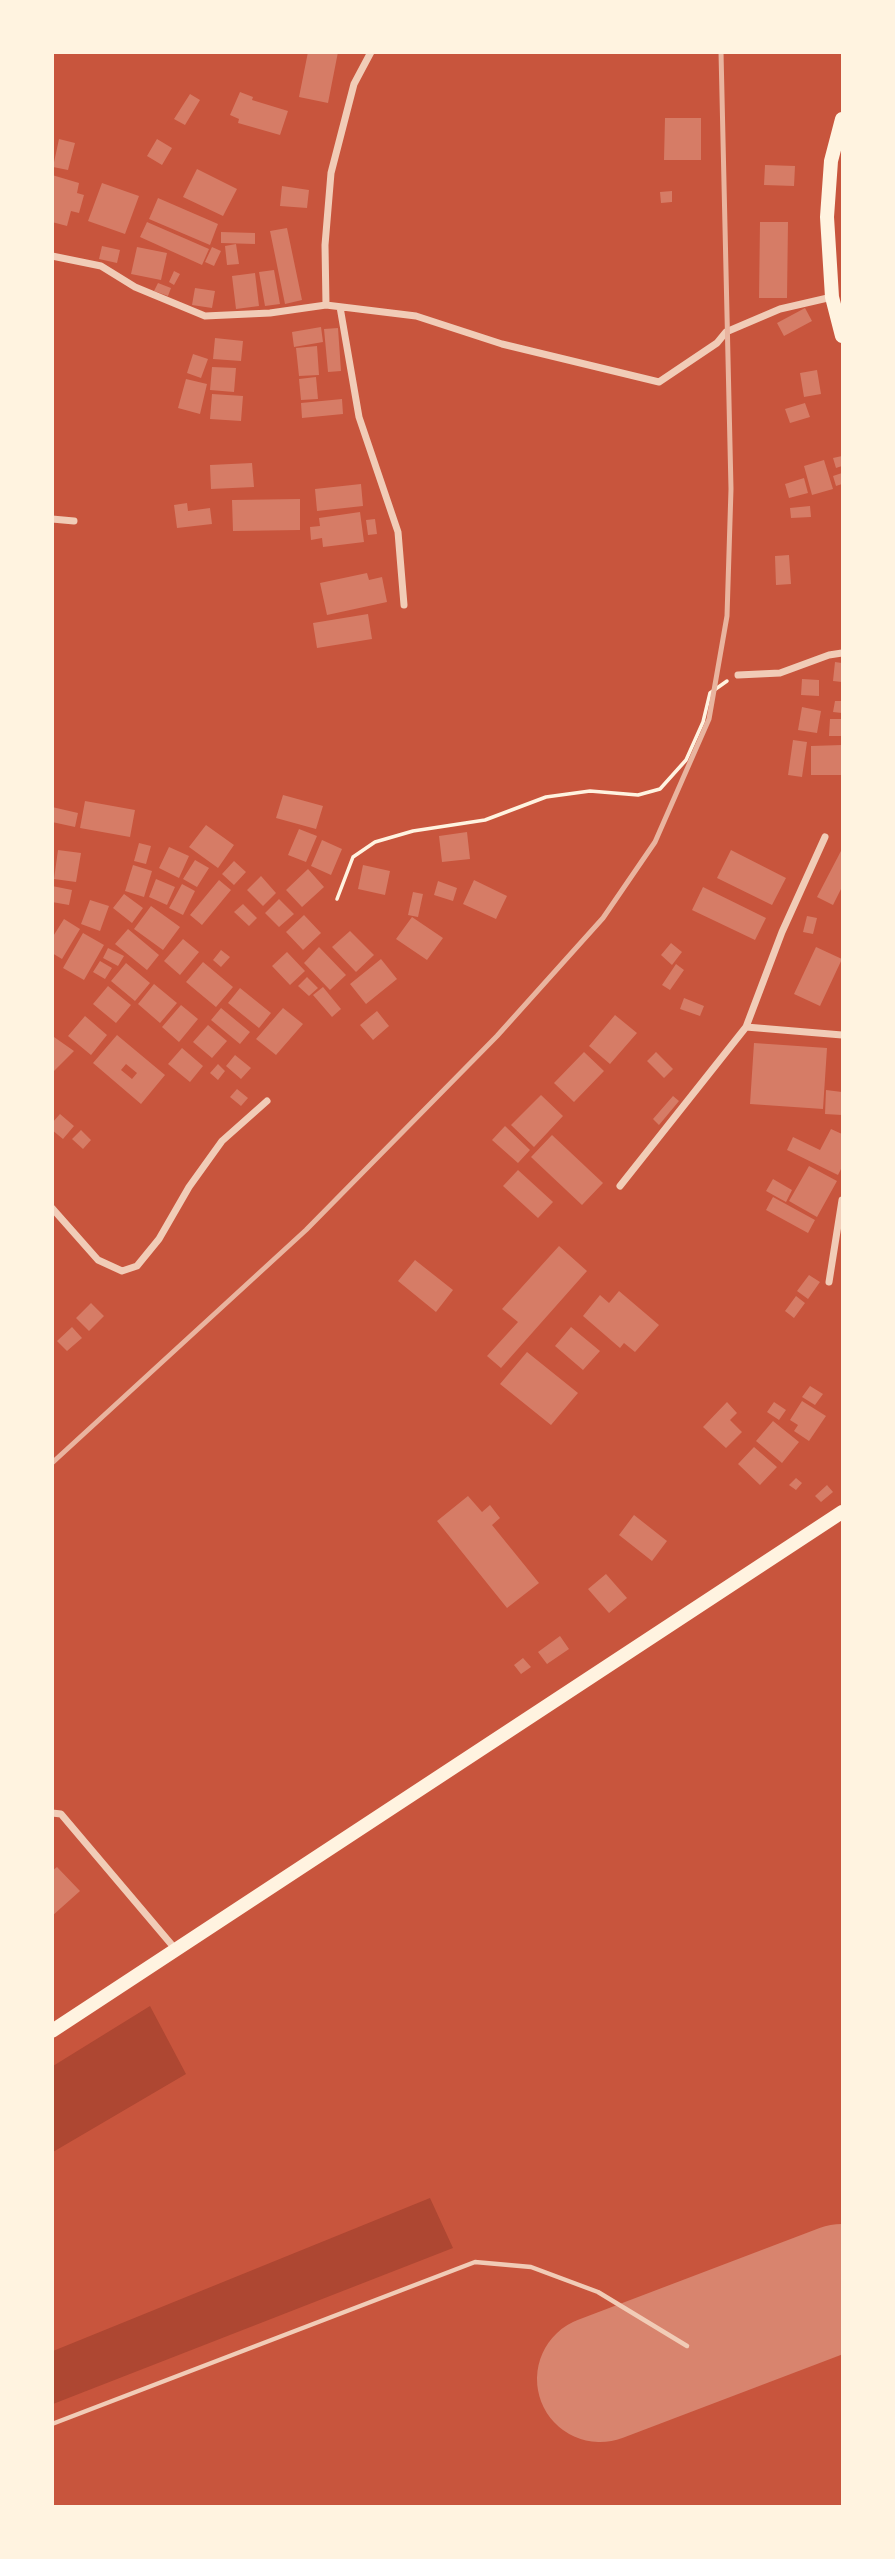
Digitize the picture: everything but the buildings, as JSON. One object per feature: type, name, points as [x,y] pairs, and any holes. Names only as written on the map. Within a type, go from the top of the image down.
[{"type":"main road","points":[[842,118],[831,161],[827,217],[832,297],[842,336]]},
{"type":"main road","points":[[52,2031],[178,1951],[842,1512]]},
{"type":"street","points":[[326,305],[325,245],[331,173],[354,84],[371,52]]},
{"type":"street","points":[[52,256],[101,266],[135,287],[205,316],[271,313],[326,305],[416,316],[502,344],[659,382],[716,343],[726,332],[780,309],[832,297]]},
{"type":"street","points":[[340,307],[359,417],[398,532],[404,605]]},
{"type":"street","points":[[52,519],[74,521]]},
{"type":"street","points":[[738,675],[780,673],[842,653]]},
{"type":"street","points":[[620,1186],[746,1027],[782,932],[825,836]]},
{"type":"street","points":[[746,1027],[842,1035]]},
{"type":"street","points":[[52,1208],[98,1260],[122,1271],[137,1266],[159,1239],[189,1187],[222,1141],[267,1101]]},
{"type":"street","points":[[829,1282],[842,1200]]},
{"type":"street","points":[[52,1813],[61,1814],[178,1951]]},
{"type":"lane","points":[[52,2424],[475,2262],[531,2267],[598,2292],[687,2346]]},
{"type":"path","points":[[337,899],[353,857],[375,842],[413,831],[485,820],[547,797],[590,791],[638,795],[660,789],[686,760],[703,722],[710,694],[715,687],[738,675]]},
{"type":"shaded area","points":[[150,2006],[186,2074],[53,2152],[53,2066]]},
{"type":"shaded area","points":[[430,2198],[453,2248],[53,2404],[53,2351]]},
{"type":"runway","points":[[600,2379],[842,2287]]},
{"type":"railway","points":[[52,1463],[306,1230],[497,1036],[603,918],[655,842],[709,719],[727,616],[731,489],[721,52]]}]
